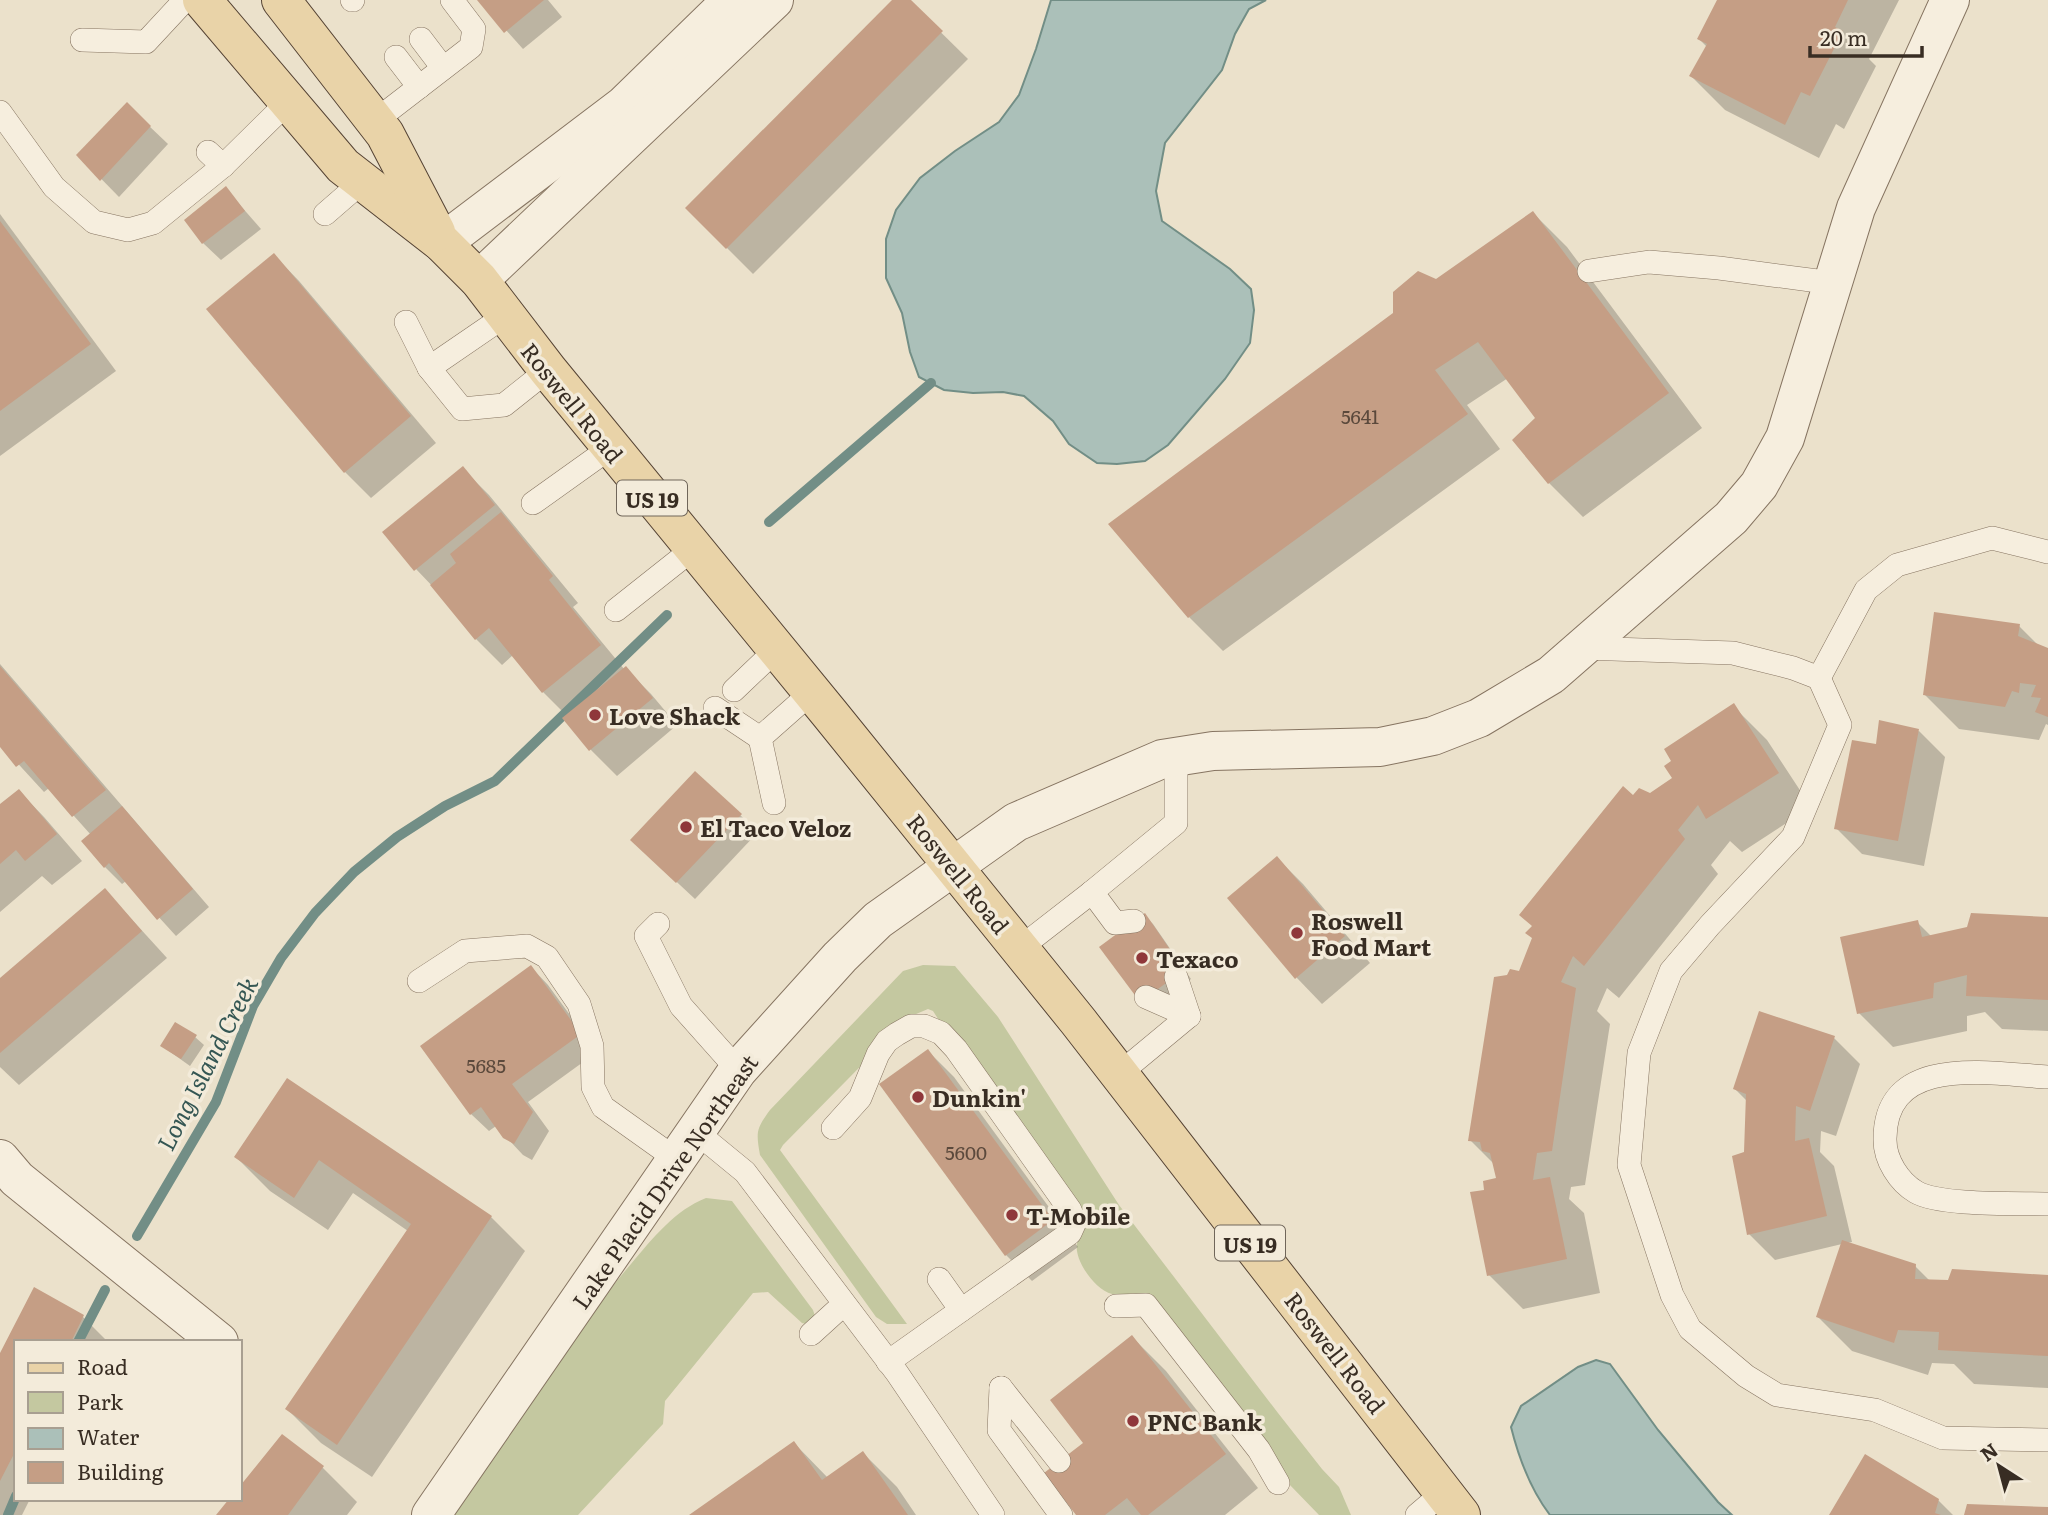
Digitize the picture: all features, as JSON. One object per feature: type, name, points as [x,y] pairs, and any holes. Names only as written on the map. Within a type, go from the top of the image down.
[{"type":"main road","name":"Roswell Road","points":[[202,0],[343,166],[442,243],[479,281],[610,448],[812,692],[1119,1074],[1441,1507]]},
{"type":"main road","name":"Roswell Road","points":[[281,0],[385,134],[442,243]]},
{"type":"street","points":[[479,281],[632,117],[732,0]]},
{"type":"street","points":[[442,243],[632,117],[774,0]]},
{"type":"street","name":"Lake Placid Drive Northeast","points":[[431,1515],[738,1070],[840,957],[878,920],[1016,822],[1162,759],[1213,751],[1380,747],[1433,736],[1479,718],[1551,675],[1731,518],[1759,485],[1785,439],[1856,208],[1950,0]]},
{"type":"street","points":[[0,1159],[17,1179],[217,1340]]},
{"type":"lane","points":[[82,40],[146,42],[185,0]]},
{"type":"lane","points":[[375,121],[471,47],[474,29],[452,0]]},
{"type":"lane","points":[[421,39],[443,68]]},
{"type":"lane","points":[[396,57],[419,87]]},
{"type":"lane","points":[[0,112],[54,187],[94,222],[128,230],[153,223],[216,159],[288,102]]},
{"type":"lane","points":[[326,215],[363,181]]},
{"type":"lane","points":[[1589,271],[1649,262],[1719,268],[1833,284]]},
{"type":"lane","points":[[429,368],[505,316]]},
{"type":"lane","points":[[406,322],[429,368],[462,409],[504,405],[548,370]]},
{"type":"lane","points":[[533,503],[610,448]]},
{"type":"lane","points":[[1819,678],[1866,590],[1897,565],[1992,538],[2048,552]]},
{"type":"lane","points":[[616,610],[694,549]]},
{"type":"lane","points":[[1582,648],[1732,653],[1793,668],[1819,678],[1840,725],[1793,837],[1671,971],[1639,1053],[1629,1165],[1672,1295],[1690,1329],[1746,1376],[1777,1395],[1875,1410],[1944,1438],[2048,1440]]},
{"type":"lane","points":[[734,690],[777,649]]},
{"type":"lane","points":[[760,738],[812,692]]},
{"type":"lane","points":[[715,708],[760,738],[774,803]]},
{"type":"lane","points":[[1020,948],[1176,823],[1176,757]]},
{"type":"lane","points":[[1092,892],[1118,929]]},
{"type":"lane","points":[[652,930],[681,1006],[738,1070]]},
{"type":"lane","points":[[419,981],[466,951],[527,946],[547,957],[579,1004],[592,1046],[593,1087],[603,1107],[745,1172],[888,1362],[993,1515]]},
{"type":"lane","points":[[1175,977],[1189,1016]]},
{"type":"lane","points":[[1146,997],[1189,1016]]},
{"type":"lane","points":[[1119,1074],[1189,1016]]},
{"type":"lane","points":[[833,1128],[860,1098],[878,1054],[887,1041],[911,1026],[924,1026],[940,1033],[956,1049],[1062,1199],[1075,1222],[1070,1233],[888,1362]]},
{"type":"lane","points":[[2048,1077],[1951,1072],[1930,1076],[1911,1085],[1896,1100],[1887,1120],[1885,1141],[1889,1161],[1895,1171],[1901,1180],[1917,1193],[1937,1200],[2048,1204]]},
{"type":"lane","points":[[939,1279],[961,1310]]},
{"type":"lane","points":[[811,1334],[844,1304]]},
{"type":"lane","points":[[1116,1306],[1146,1305],[1259,1450],[1278,1483]]},
{"type":"lane","points":[[1059,1461],[1000,1388],[999,1430],[1061,1515]]},
{"type":"green space","points":[[923,965],[955,966],[998,1017],[1119,1205],[1278,1413],[1339,1487],[1351,1515],[1319,1515],[1289,1484],[1257,1438],[1149,1300],[1133,1293],[1122,1295],[1106,1292],[1089,1277],[1078,1257],[1079,1234],[933,1011],[928,1009],[909,1017],[780,1150],[907,1324],[887,1324],[876,1317],[760,1155],[758,1131],[770,1110],[903,971]]},
{"type":"green space","points":[[706,1198],[732,1201],[815,1316],[806,1324],[802,1323],[768,1292],[753,1293],[665,1401],[663,1424],[578,1515],[452,1515],[538,1387],[606,1294],[665,1226],[684,1210]]},
{"type":"water","points":[[1051,0],[1266,0],[1249,9],[1235,34],[1222,70],[1165,143],[1156,191],[1162,221],[1230,269],[1251,289],[1254,310],[1250,343],[1225,379],[1168,445],[1145,461],[1097,463],[1069,444],[1053,421],[1024,396],[1003,392],[944,390],[919,377],[910,352],[902,313],[886,278],[886,239],[896,210],[920,178],[999,122],[1019,95]]},
{"type":"water","points":[[1596,1360],[1610,1364],[1658,1430],[1732,1515],[1550,1515],[1526,1473],[1511,1427],[1521,1406],[1578,1367]]},
{"type":"building","points":[[477,0],[544,0],[504,33]]},
{"type":"building","points":[[892,0],[911,0],[943,31],[726,249],[685,208]]},
{"type":"building","points":[[1717,0],[1848,0],[1835,27],[1843,31],[1810,96],[1801,92],[1785,125],[1689,76],[1707,44],[1697,39]]},
{"type":"building","points":[[127,102],[151,126],[100,181],[76,155]]},
{"type":"building","points":[[226,186],[245,211],[202,244],[184,220]]},
{"type":"building","points":[[1533,211],[1669,393],[1548,484],[1512,440],[1535,418],[1478,342],[1435,370],[1468,414],[1188,618],[1108,524],[1393,313],[1393,292],[1418,271],[1436,279]]},
{"type":"building","points":[[0,221],[91,344],[0,411]]},
{"type":"building","points":[[274,253],[411,416],[344,473],[206,309]]},
{"type":"building","points":[[463,466],[495,505],[414,571],[382,532]]},
{"type":"building","points":[[501,512],[553,576],[549,580],[601,645],[542,693],[489,628],[475,640],[430,585],[456,563],[450,554]]},
{"type":"building","points":[[1934,612],[2020,624],[2018,636],[2048,648],[2048,717],[2035,712],[2041,698],[2031,697],[2036,685],[2020,683],[2019,693],[2012,691],[2005,707],[1923,695]]},
{"type":"building","points":[[0,666],[106,790],[72,817],[24,761],[16,767],[0,747]]},
{"type":"building","points":[[626,666],[653,698],[589,751],[562,718]]},
{"type":"building","points":[[1734,703],[1779,773],[1706,819],[1698,805],[1678,830],[1685,839],[1584,966],[1573,956],[1561,982],[1576,988],[1552,1151],[1537,1153],[1533,1180],[1550,1177],[1567,1259],[1487,1276],[1470,1192],[1484,1190],[1483,1181],[1496,1178],[1490,1153],[1482,1151],[1480,1142],[1468,1141],[1494,977],[1507,975],[1510,969],[1519,971],[1532,938],[1525,933],[1532,926],[1519,915],[1623,786],[1633,795],[1639,788],[1650,793],[1672,778],[1664,766],[1671,761],[1664,749]]},
{"type":"building","points":[[1879,720],[1919,729],[1898,841],[1834,829],[1852,740],[1876,744]]},
{"type":"building","name":"El Taco Veloz","points":[[695,771],[742,814],[676,883],[630,840]]},
{"type":"building","points":[[19,789],[57,834],[25,861],[16,850],[0,864],[0,804]]},
{"type":"building","points":[[122,806],[193,889],[157,920],[109,863],[104,868],[81,841]]},
{"type":"building","points":[[1277,856],[1345,936],[1295,979],[1227,898]]},
{"type":"building","points":[[105,888],[142,931],[0,1053],[0,978]]},
{"type":"building","name":"Texaco","points":[[1145,913],[1184,970],[1140,1002],[1099,947]]},
{"type":"building","points":[[1971,913],[2048,917],[2048,1000],[1966,996],[1967,975],[1934,983],[1933,998],[1857,1014],[1840,937],[1918,920],[1922,937],[1967,927]]},
{"type":"building","points":[[531,965],[581,1034],[512,1084],[533,1112],[514,1144],[503,1138],[481,1107],[470,1115],[420,1046]]},
{"type":"building","points":[[1759,1011],[1835,1036],[1810,1111],[1796,1106],[1795,1141],[1809,1138],[1827,1216],[1747,1235],[1732,1156],[1744,1152],[1746,1094],[1733,1089]]},
{"type":"building","points":[[175,1022],[197,1035],[181,1059],[160,1046]]},
{"type":"building","points":[[928,1049],[1053,1220],[1005,1256],[879,1084]]},
{"type":"building","points":[[287,1078],[492,1216],[337,1445],[285,1409],[411,1224],[319,1160],[294,1198],[234,1157]]},
{"type":"building","points":[[1842,1240],[1916,1264],[1915,1279],[1948,1280],[1952,1269],[2048,1275],[2048,1356],[1938,1350],[1939,1332],[1898,1330],[1894,1343],[1816,1317]]},
{"type":"building","points":[[34,1287],[84,1315],[72,1340],[14,1340],[14,1454],[0,1481],[0,1353]]},
{"type":"building","name":"PNC Bank","points":[[1132,1335],[1226,1454],[1148,1515],[1141,1515],[1127,1498],[1105,1515],[1076,1515],[1044,1473],[1083,1443],[1050,1400]]},
{"type":"building","points":[[282,1434],[324,1466],[288,1515],[216,1515],[227,1501],[242,1501],[242,1484]]},
{"type":"building","points":[[794,1441],[822,1480],[863,1451],[908,1515],[689,1515]]},
{"type":"building","points":[[1865,1454],[1939,1499],[1935,1513],[1941,1515],[1829,1515]]},
{"type":"building","points":[[1967,1504],[2048,1507],[2048,1515],[1964,1515]]},
{"type":"waterway","name":"Long Island Creek","points":[[769,522],[931,383]]},
{"type":"waterway","name":"Long Island Creek","points":[[137,1236],[216,1102],[253,1006],[281,958],[315,913],[354,872],[397,837],[445,806],[495,781],[667,615]]},
{"type":"waterway","name":"Long Island Creek","points":[[79,1340],[105,1290]]},
{"type":"waterway","name":"Long Island Creek","points":[[8,1515],[14,1501]]},
{"type":"place","name":"Love Shack","points":[[595,715]]},
{"type":"place","name":"El Taco Veloz","points":[[686,827]]},
{"type":"place","name":"Roswell Food Mart","points":[[1297,933]]},
{"type":"place","name":"Texaco","points":[[1142,958]]},
{"type":"place","name":"Dunkin'","points":[[918,1097]]},
{"type":"place","name":"T-Mobile","points":[[1012,1215]]},
{"type":"place","name":"PNC Bank","points":[[1133,1421]]}]
